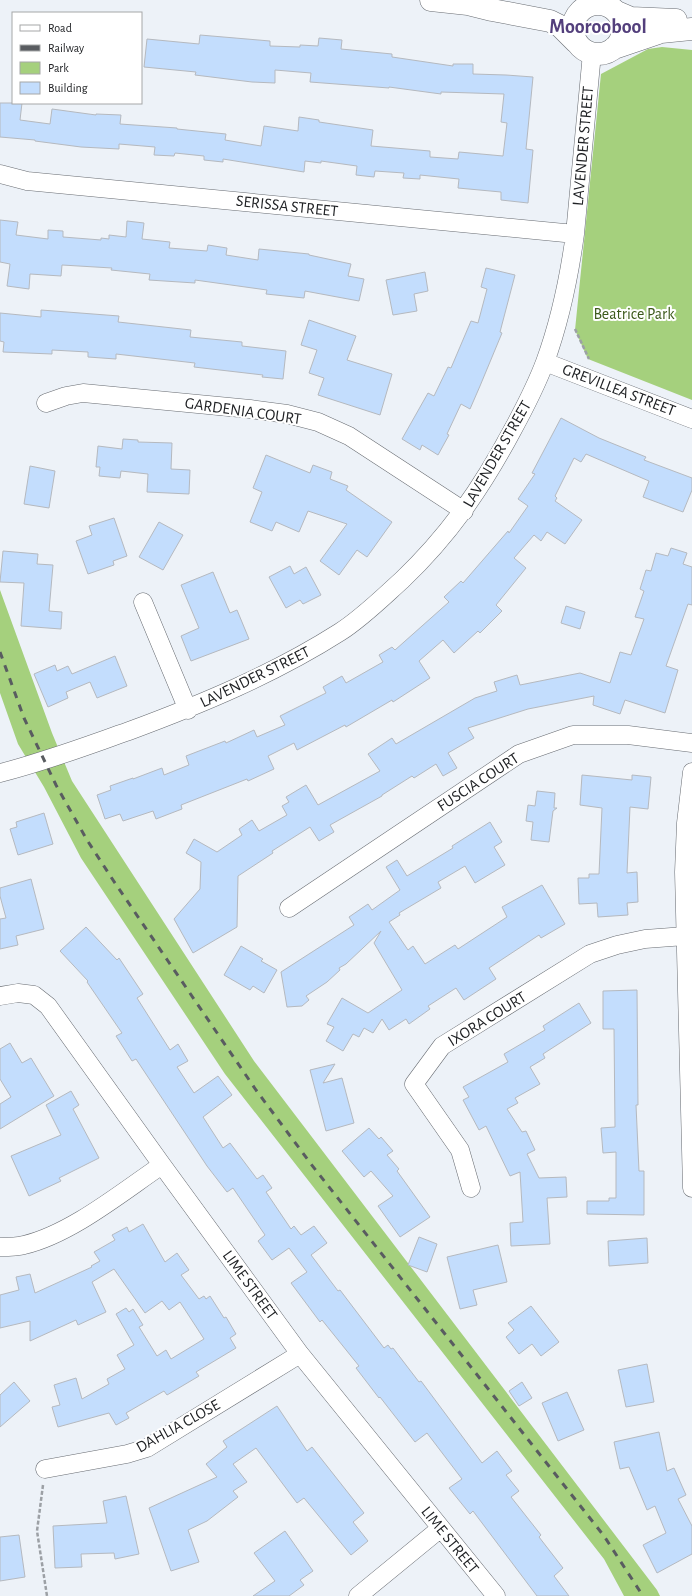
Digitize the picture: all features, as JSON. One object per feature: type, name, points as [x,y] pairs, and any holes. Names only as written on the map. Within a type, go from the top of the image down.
[{"type":"street","points":[[431,0],[468,4],[550,21],[560,26],[584,47],[598,54],[661,32],[692,29]]},
{"type":"street","points":[[468,4],[492,1],[513,1],[543,4],[570,12],[581,10]]},
{"type":"street","points":[[584,47],[573,34],[572,25],[575,17],[581,10],[587,6],[595,4],[603,4],[611,7],[617,12],[631,18],[684,20],[692,22]]},
{"type":"street","points":[[614,48],[622,35],[623,27],[617,12]]},
{"type":"street","name":"LAVENDER STREET","points":[[0,773],[51,758],[188,710],[260,677],[305,653],[342,631],[381,600],[425,558],[464,511],[493,467],[536,386],[561,311],[575,234],[584,47]]},
{"type":"street","name":"SERISSA STREET","points":[[0,174],[27,181],[575,234]]},
{"type":"street","name":"GREVILLEA STREET","points":[[545,362],[692,419]]},
{"type":"street","name":"GARDENIA COURT","points":[[46,403],[83,392],[250,409],[299,417],[318,422],[349,436],[464,511]]},
{"type":"street","points":[[143,602],[188,710]]},
{"type":"street","name":"FUSCIA COURT","points":[[289,908],[519,754],[574,736],[628,735],[692,743]]},
{"type":"street","points":[[692,772],[685,844],[685,936],[692,1188]]},
{"type":"street","name":"IXORA COURT","points":[[471,1188],[460,1150],[414,1084],[442,1046],[590,954],[617,944],[645,939],[685,936]]},
{"type":"street","name":"LIME STREET","points":[[0,996],[18,994],[34,995],[48,1006],[300,1354],[496,1596]]},
{"type":"street","points":[[0,1247],[24,1245],[53,1235],[81,1220],[162,1165]]},
{"type":"street","name":"DAHLIA CLOSE","points":[[45,1469],[127,1454],[147,1448],[300,1354]]},
{"type":"street","points":[[358,1596],[441,1528]]},
{"type":"path","points":[[576,323],[575,330],[588,358],[595,362]]},
{"type":"path","points":[[45,1469],[37,1531],[47,1596]]},
{"type":"green space","name":"Beatrice Park","points":[[662,47],[692,50],[692,400],[588,359],[575,330],[601,74],[648,49]]},
{"type":"green space","points":[[0,590],[52,733],[72,781],[254,1061],[657,1590],[660,1596],[624,1596],[604,1559],[225,1074],[81,858],[44,787],[18,744],[0,693]]},
{"type":"building","points":[[200,35],[270,41],[270,46],[318,46],[319,38],[342,40],[341,49],[392,54],[392,57],[453,66],[453,64],[473,64],[473,74],[533,77],[526,149],[533,150],[528,203],[501,200],[501,192],[458,188],[459,179],[420,175],[420,179],[403,178],[404,173],[375,171],[374,177],[356,175],[357,166],[321,161],[321,163],[305,161],[304,172],[223,159],[223,162],[204,160],[204,156],[175,153],[174,156],[154,155],[155,147],[119,144],[119,149],[81,147],[35,140],[0,137],[0,103],[12,103],[22,104],[20,120],[50,124],[52,109],[96,115],[121,115],[120,124],[177,128],[226,134],[225,140],[261,146],[264,126],[298,131],[299,117],[319,120],[319,122],[373,130],[371,146],[430,151],[430,157],[458,159],[459,152],[503,156],[507,123],[501,122],[504,94],[441,92],[441,94],[389,87],[310,82],[311,73],[275,70],[275,83],[252,82],[195,75],[196,72],[144,67],[147,39],[199,44]]},
{"type":"building","points":[[0,220],[18,222],[16,235],[48,239],[48,230],[63,231],[63,237],[101,240],[101,238],[109,239],[109,235],[126,237],[127,221],[144,223],[142,239],[170,242],[169,248],[207,251],[208,245],[227,248],[226,255],[258,260],[259,249],[309,254],[351,264],[348,276],[364,279],[359,301],[305,291],[304,298],[266,294],[267,290],[195,280],[195,283],[149,280],[150,274],[111,270],[112,268],[62,265],[61,276],[30,274],[29,289],[7,286],[10,264],[0,262]]},
{"type":"building","points":[[486,268],[515,275],[500,332],[502,333],[470,409],[461,404],[447,434],[449,435],[438,455],[422,445],[420,450],[402,439],[428,393],[434,396],[448,367],[451,368],[471,321],[478,323],[487,289],[481,287]]},
{"type":"building","points":[[425,272],[428,291],[414,294],[417,311],[393,315],[386,280]]},
{"type":"building","points":[[41,310],[119,316],[118,322],[191,330],[190,337],[242,342],[242,346],[286,351],[283,379],[262,377],[263,375],[194,367],[195,363],[116,354],[116,359],[88,357],[88,352],[52,350],[52,354],[3,352],[4,342],[0,341],[0,313],[41,317]]},
{"type":"building","points":[[309,320],[356,336],[347,360],[392,374],[380,415],[318,395],[324,378],[309,373],[317,350],[301,345]]},
{"type":"building","points":[[561,418],[599,438],[646,457],[644,460],[692,478],[692,490],[683,512],[643,497],[649,481],[586,454],[581,462],[574,458],[555,496],[557,498],[555,501],[582,520],[565,544],[547,532],[541,541],[534,535],[514,558],[526,568],[496,605],[502,611],[480,633],[478,631],[454,653],[443,640],[419,661],[430,678],[393,702],[392,700],[346,727],[345,725],[297,750],[294,743],[268,756],[274,769],[248,781],[247,779],[181,805],[182,809],[156,819],[153,811],[123,821],[120,814],[105,819],[97,795],[111,790],[110,786],[162,768],[164,775],[189,765],[186,756],[225,741],[226,743],[254,730],[257,737],[285,725],[280,716],[326,693],[323,687],[342,676],[346,683],[383,662],[379,655],[392,647],[395,650],[449,602],[444,597],[461,581],[463,583],[508,531],[509,533],[528,506],[518,499],[535,474],[532,473]]},
{"type":"building","points":[[123,439],[138,440],[138,442],[172,443],[171,469],[190,470],[189,494],[147,492],[148,474],[121,471],[120,478],[99,476],[100,467],[96,467],[98,446],[122,449]]},
{"type":"building","points":[[266,455],[310,473],[313,465],[332,472],[330,479],[348,486],[346,490],[392,522],[367,557],[357,550],[339,575],[320,561],[347,524],[308,511],[299,532],[276,522],[272,531],[250,522],[262,492],[253,488]]},
{"type":"building","points":[[30,466],[55,471],[49,508],[24,504]]},
{"type":"building","points":[[114,518],[127,556],[113,561],[114,565],[88,574],[76,541],[92,535],[89,526]]},
{"type":"building","points":[[159,522],[183,535],[163,570],[139,557]]},
{"type":"building","points":[[671,548],[687,553],[683,564],[692,567],[692,605],[688,604],[666,666],[678,670],[665,713],[625,700],[620,714],[593,705],[594,696],[528,709],[468,728],[474,738],[448,753],[457,768],[443,776],[436,764],[414,778],[412,776],[382,796],[330,825],[334,832],[319,841],[310,827],[272,851],[273,853],[238,876],[237,927],[193,953],[174,919],[200,889],[201,862],[186,853],[194,839],[217,852],[242,835],[239,829],[252,820],[259,831],[287,815],[282,806],[289,802],[286,797],[306,785],[318,805],[380,771],[368,754],[392,738],[396,744],[475,698],[497,691],[494,682],[517,675],[520,685],[580,673],[610,683],[620,652],[631,655],[644,619],[635,617],[644,591],[640,589],[646,570],[651,571],[656,553],[668,556]]},
{"type":"building","points":[[3,551],[38,554],[37,564],[53,565],[49,611],[62,612],[61,629],[21,626],[24,583],[0,582]]},
{"type":"building","points":[[290,566],[294,574],[306,567],[321,595],[303,604],[300,600],[286,608],[269,577]]},
{"type":"building","points":[[213,572],[230,613],[237,610],[249,639],[191,661],[181,636],[199,628],[181,585]]},
{"type":"building","points":[[566,606],[585,612],[580,629],[561,623]]},
{"type":"building","points":[[115,656],[127,686],[97,698],[90,682],[66,692],[68,698],[48,707],[34,674],[55,665],[57,671],[68,666],[72,674]]},
{"type":"building","points":[[582,775],[632,780],[632,775],[651,777],[648,809],[630,807],[627,873],[637,872],[638,902],[627,903],[628,915],[598,917],[597,903],[579,904],[578,878],[589,878],[589,874],[599,874],[602,808],[580,805]]},
{"type":"building","points":[[537,791],[555,793],[554,808],[557,808],[553,811],[549,842],[531,840],[533,822],[526,821],[528,805],[535,806]]},
{"type":"building","points":[[44,813],[53,844],[18,855],[10,829],[17,827],[16,822]]},
{"type":"building","points":[[490,822],[502,842],[494,847],[505,865],[475,883],[465,866],[438,882],[441,888],[399,913],[400,915],[389,922],[408,950],[413,946],[425,964],[455,945],[458,949],[507,917],[502,907],[542,885],[565,924],[541,938],[539,935],[489,968],[496,979],[464,1000],[456,988],[428,1006],[430,1009],[409,1024],[406,1019],[389,1030],[382,1019],[373,1033],[364,1028],[359,1037],[353,1034],[343,1051],[326,1041],[334,1027],[327,1024],[342,998],[368,1013],[402,990],[374,943],[381,931],[346,964],[339,968],[340,970],[327,982],[306,996],[309,1000],[302,1006],[287,1007],[281,972],[354,925],[349,917],[368,904],[372,910],[400,890],[386,867],[397,860],[407,876],[453,848],[452,846]]},
{"type":"building","points":[[31,879],[44,929],[16,936],[18,945],[0,949],[0,919],[6,918],[0,896],[0,888]]},
{"type":"building","points":[[86,927],[117,960],[119,958],[143,994],[137,998],[170,1050],[178,1044],[188,1061],[177,1067],[194,1093],[218,1076],[232,1095],[203,1117],[223,1148],[230,1143],[257,1179],[263,1175],[272,1188],[266,1192],[291,1229],[294,1226],[301,1235],[314,1226],[327,1243],[311,1255],[338,1291],[340,1290],[384,1348],[388,1345],[391,1349],[393,1348],[419,1382],[421,1381],[482,1463],[497,1451],[512,1471],[506,1475],[519,1491],[511,1497],[541,1535],[539,1537],[563,1568],[554,1576],[569,1596],[537,1596],[473,1511],[470,1514],[449,1488],[462,1479],[427,1433],[415,1442],[356,1368],[359,1366],[322,1320],[320,1322],[291,1283],[307,1272],[289,1248],[272,1260],[258,1241],[265,1235],[233,1188],[227,1192],[207,1166],[136,1059],[132,1061],[116,1036],[122,1033],[87,982],[88,981],[60,951]]},
{"type":"building","points":[[241,946],[263,959],[261,961],[277,970],[264,993],[253,986],[250,990],[224,975]]},
{"type":"building","points":[[637,990],[638,1105],[636,1105],[639,1171],[644,1171],[644,1215],[587,1214],[587,1201],[609,1201],[609,1198],[616,1198],[616,1152],[603,1153],[601,1128],[615,1127],[614,1029],[603,1029],[603,991]]},
{"type":"building","points":[[579,1003],[591,1023],[543,1054],[545,1058],[530,1067],[540,1084],[515,1098],[518,1103],[507,1109],[522,1132],[526,1131],[535,1150],[527,1154],[539,1178],[566,1177],[567,1197],[547,1198],[550,1244],[511,1246],[510,1223],[523,1222],[520,1172],[510,1176],[486,1126],[479,1130],[463,1100],[469,1097],[463,1087],[508,1062],[504,1054],[545,1030],[543,1026]]},
{"type":"building","points":[[10,1043],[22,1063],[31,1058],[54,1096],[0,1129],[0,1104],[11,1097],[0,1079],[0,1049]]},
{"type":"building","points":[[335,1064],[323,1083],[342,1078],[354,1123],[326,1131],[310,1070]]},
{"type":"building","points":[[71,1091],[79,1105],[73,1109],[99,1158],[59,1178],[61,1181],[29,1196],[11,1156],[61,1135],[46,1105]]},
{"type":"building","points":[[369,1128],[379,1139],[381,1137],[393,1151],[387,1155],[399,1169],[397,1171],[430,1217],[400,1237],[378,1206],[393,1196],[371,1171],[364,1177],[342,1151]]},
{"type":"building","points":[[143,1224],[165,1262],[177,1253],[189,1270],[181,1275],[199,1299],[204,1296],[206,1299],[210,1296],[224,1318],[226,1317],[236,1334],[230,1338],[236,1348],[196,1372],[199,1376],[167,1395],[164,1391],[126,1413],[129,1418],[116,1425],[109,1413],[58,1427],[52,1407],[60,1405],[54,1385],[76,1378],[82,1399],[109,1384],[107,1379],[125,1369],[117,1355],[134,1345],[116,1314],[126,1308],[129,1312],[133,1309],[143,1325],[139,1327],[157,1356],[166,1350],[171,1359],[204,1339],[180,1302],[169,1310],[162,1301],[145,1313],[114,1269],[92,1282],[106,1312],[78,1325],[76,1320],[30,1341],[30,1321],[0,1328],[0,1295],[19,1290],[16,1277],[30,1274],[35,1293],[92,1267],[91,1266],[100,1261],[94,1252],[115,1240],[112,1235],[127,1227],[129,1232]]},
{"type":"building","points":[[419,1237],[437,1244],[427,1272],[408,1265]]},
{"type":"building","points":[[647,1238],[648,1263],[609,1266],[608,1241]]},
{"type":"building","points":[[498,1245],[507,1282],[473,1290],[477,1305],[460,1309],[447,1257]]},
{"type":"building","points":[[531,1306],[559,1342],[541,1356],[532,1344],[519,1354],[506,1337],[514,1330],[508,1323]]},
{"type":"building","points":[[647,1364],[654,1402],[626,1407],[618,1370]]},
{"type":"building","points":[[14,1382],[30,1401],[0,1427],[0,1395]]},
{"type":"building","points":[[522,1382],[532,1398],[519,1406],[509,1391]]},
{"type":"building","points":[[567,1392],[584,1430],[558,1441],[542,1403]]},
{"type":"building","points":[[277,1406],[307,1451],[312,1447],[364,1513],[353,1522],[368,1541],[351,1555],[304,1498],[297,1503],[256,1448],[233,1464],[247,1482],[233,1491],[238,1497],[207,1521],[188,1530],[199,1562],[171,1571],[149,1508],[217,1477],[206,1464],[227,1447],[223,1441]]},
{"type":"building","points":[[659,1432],[667,1471],[674,1468],[686,1495],[678,1499],[692,1526],[692,1554],[657,1573],[643,1545],[666,1533],[655,1506],[647,1510],[629,1467],[620,1469],[614,1442]]},
{"type":"building","points":[[126,1496],[139,1554],[115,1559],[114,1553],[81,1554],[82,1567],[55,1568],[53,1526],[107,1523],[103,1501]]},
{"type":"building","points":[[285,1531],[313,1571],[300,1580],[304,1585],[289,1596],[253,1596],[275,1581],[254,1553]]},
{"type":"building","points":[[19,1535],[25,1577],[0,1581],[0,1537]]},
{"type":"railway","points":[[0,652],[24,718],[56,785],[87,840],[168,961],[256,1090],[311,1164],[604,1536],[643,1596]]},
{"type":"district","name":"Mooroobool","points":[[598,27]]}]
